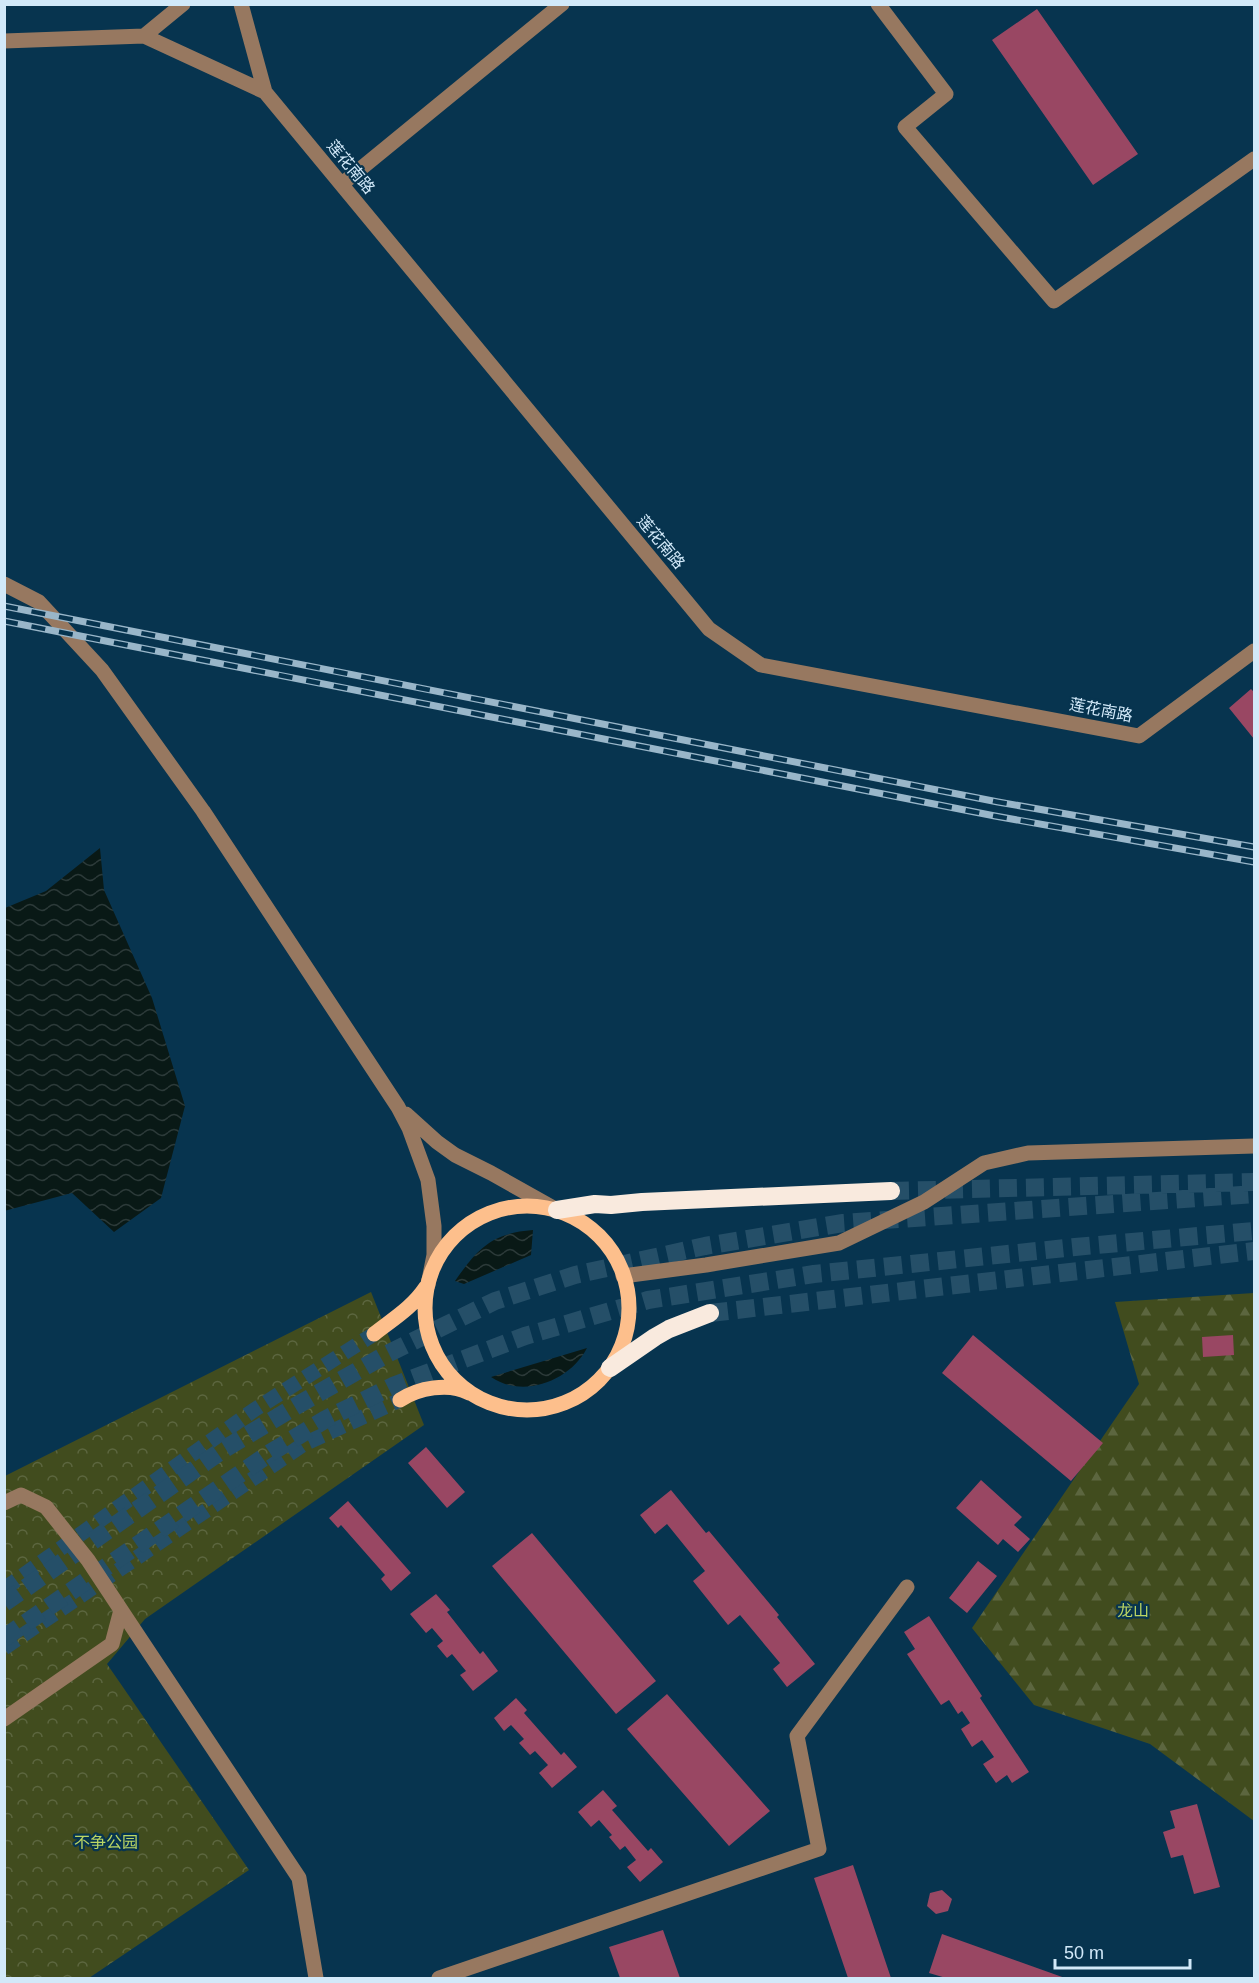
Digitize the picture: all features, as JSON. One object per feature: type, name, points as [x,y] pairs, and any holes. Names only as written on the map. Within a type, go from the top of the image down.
[{"type":"highway","points":[[557,1210],[596,1204],[891,1191]]},
{"type":"highway","points":[[610,1368],[669,1329],[710,1313]]},
{"type":"main road","points":[[400,1400],[425,1389],[462,1389],[473,1395],[501,1406],[537,1410],[573,1400],[591,1388],[618,1356],[629,1319],[629,1303],[626,1283],[616,1257],[605,1242],[585,1224],[557,1210],[538,1206],[502,1209],[487,1214],[457,1234],[444,1248],[428,1285],[426,1320],[432,1344],[449,1373],[473,1395]]},
{"type":"main road","points":[[374,1334],[416,1302],[428,1285]]},
{"type":"street","points":[[144,36],[183,4]]},
{"type":"street","name":"莲花南路","points":[[241,4],[266,92],[709,629],[761,665],[1139,736],[1254,651]]},
{"type":"street","points":[[342,184],[562,4]]},
{"type":"street","points":[[879,4],[946,94],[906,127],[1054,301],[1254,159]]},
{"type":"street","points":[[4,41],[144,36],[266,92]]},
{"type":"street","points":[[4,584],[39,602],[102,669],[203,811],[398,1107],[409,1128],[428,1180],[434,1226],[434,1255],[428,1285]]},
{"type":"street","points":[[398,1107],[455,1155],[557,1210]]},
{"type":"street","points":[[623,1276],[840,1243],[924,1202],[984,1163],[1028,1153],[1254,1146]]},
{"type":"street","points":[[4,1503],[21,1495],[46,1507],[87,1560],[299,1878],[316,1978]]},
{"type":"street","points":[[439,1978],[819,1850],[797,1736],[907,1587]]},
{"type":"street","points":[[4,1719],[112,1644],[121,1610]]},
{"type":"green space","name":"不争公园","points":[[371,1292],[424,1425],[145,1619],[107,1664],[249,1870],[89,1978],[5,1978],[5,1476]]},
{"type":"green space","name":"龙山","points":[[1254,1293],[1254,1821],[1150,1744],[1034,1705],[972,1628],[1139,1384],[1115,1302]]},
{"type":"water","points":[[100,848],[104,890],[152,998],[185,1106],[161,1198],[114,1232],[72,1193],[4,1211],[5,908],[46,891]]},
{"type":"water","points":[[533,1230],[531,1255],[464,1284],[455,1281],[487,1244],[507,1235]]},
{"type":"water","points":[[587,1348],[569,1370],[545,1383],[517,1386],[491,1377]]},
{"type":"building","points":[[1037,9],[1138,154],[1093,185],[992,40]]},
{"type":"building","points":[[1251,689],[1254,692],[1254,739],[1229,708]]},
{"type":"building","points":[[973,1335],[1103,1443],[1071,1481],[942,1373]]},
{"type":"building","points":[[1233,1335],[1234,1355],[1203,1357],[1202,1337]]},
{"type":"building","points":[[426,1447],[465,1492],[447,1508],[408,1463]]},
{"type":"building","points":[[981,1480],[1022,1517],[1014,1525],[1030,1539],[1018,1552],[1003,1539],[998,1545],[956,1508]]},
{"type":"building","points":[[671,1490],[706,1533],[709,1531],[779,1615],[777,1617],[815,1664],[787,1687],[773,1669],[780,1663],[740,1615],[728,1625],[693,1581],[705,1571],[667,1524],[655,1534],[640,1515]]},
{"type":"building","points":[[348,1501],[411,1573],[391,1591],[381,1579],[385,1575],[341,1525],[338,1528],[329,1518]]},
{"type":"building","points":[[532,1533],[656,1681],[616,1714],[492,1566]]},
{"type":"building","points":[[978,1561],[997,1576],[967,1613],[949,1598]]},
{"type":"building","points":[[436,1594],[450,1610],[447,1612],[480,1654],[483,1651],[498,1671],[473,1691],[460,1675],[466,1671],[452,1654],[447,1658],[437,1646],[443,1641],[432,1628],[426,1633],[410,1614]]},
{"type":"building","points":[[929,1616],[1029,1772],[1012,1783],[1007,1775],[996,1783],[983,1764],[994,1757],[982,1740],[972,1747],[961,1729],[970,1723],[962,1711],[958,1714],[949,1700],[941,1705],[907,1654],[915,1649],[904,1632]]},
{"type":"building","points":[[667,1694],[770,1811],[729,1846],[627,1729]]},
{"type":"building","points":[[516,1698],[527,1710],[524,1713],[561,1755],[564,1752],[577,1767],[552,1788],[539,1773],[548,1765],[535,1751],[530,1755],[519,1743],[524,1739],[511,1725],[504,1731],[494,1718]]},
{"type":"building","points":[[603,1790],[617,1806],[612,1810],[648,1851],[651,1848],[663,1862],[640,1882],[627,1867],[636,1860],[625,1846],[620,1850],[609,1837],[612,1835],[599,1820],[591,1827],[578,1812]]},
{"type":"building","points":[[1197,1804],[1220,1887],[1194,1894],[1183,1855],[1171,1858],[1163,1832],[1175,1828],[1170,1811]]},
{"type":"building","points":[[853,1865],[891,1978],[848,1978],[814,1878]]},
{"type":"building","points":[[942,1890],[952,1899],[948,1911],[936,1914],[927,1906],[930,1893]]},
{"type":"building","points":[[663,1930],[680,1978],[620,1978],[609,1947]]},
{"type":"building","points":[[942,1934],[1065,1978],[946,1978],[929,1973]]},
{"type":"tunnel","points":[[891,1191],[1254,1182]]},
{"type":"tunnel","points":[[4,1603],[221,1451],[387,1354],[495,1301],[575,1275],[705,1246],[843,1223],[1254,1194]]},
{"type":"tunnel","points":[[4,1638],[270,1453],[326,1419],[393,1386],[525,1336],[648,1300],[814,1274],[1254,1231]]},
{"type":"tunnel","points":[[710,1313],[1254,1251]]},
{"type":"tunnel","points":[[4,1589],[254,1410],[374,1334]]},
{"type":"tunnel","points":[[4,1648],[304,1444],[400,1400]]},
{"type":"railway","points":[[4,606],[998,802],[1254,847]]},
{"type":"railway","points":[[4,621],[995,816],[1254,862]]}]
